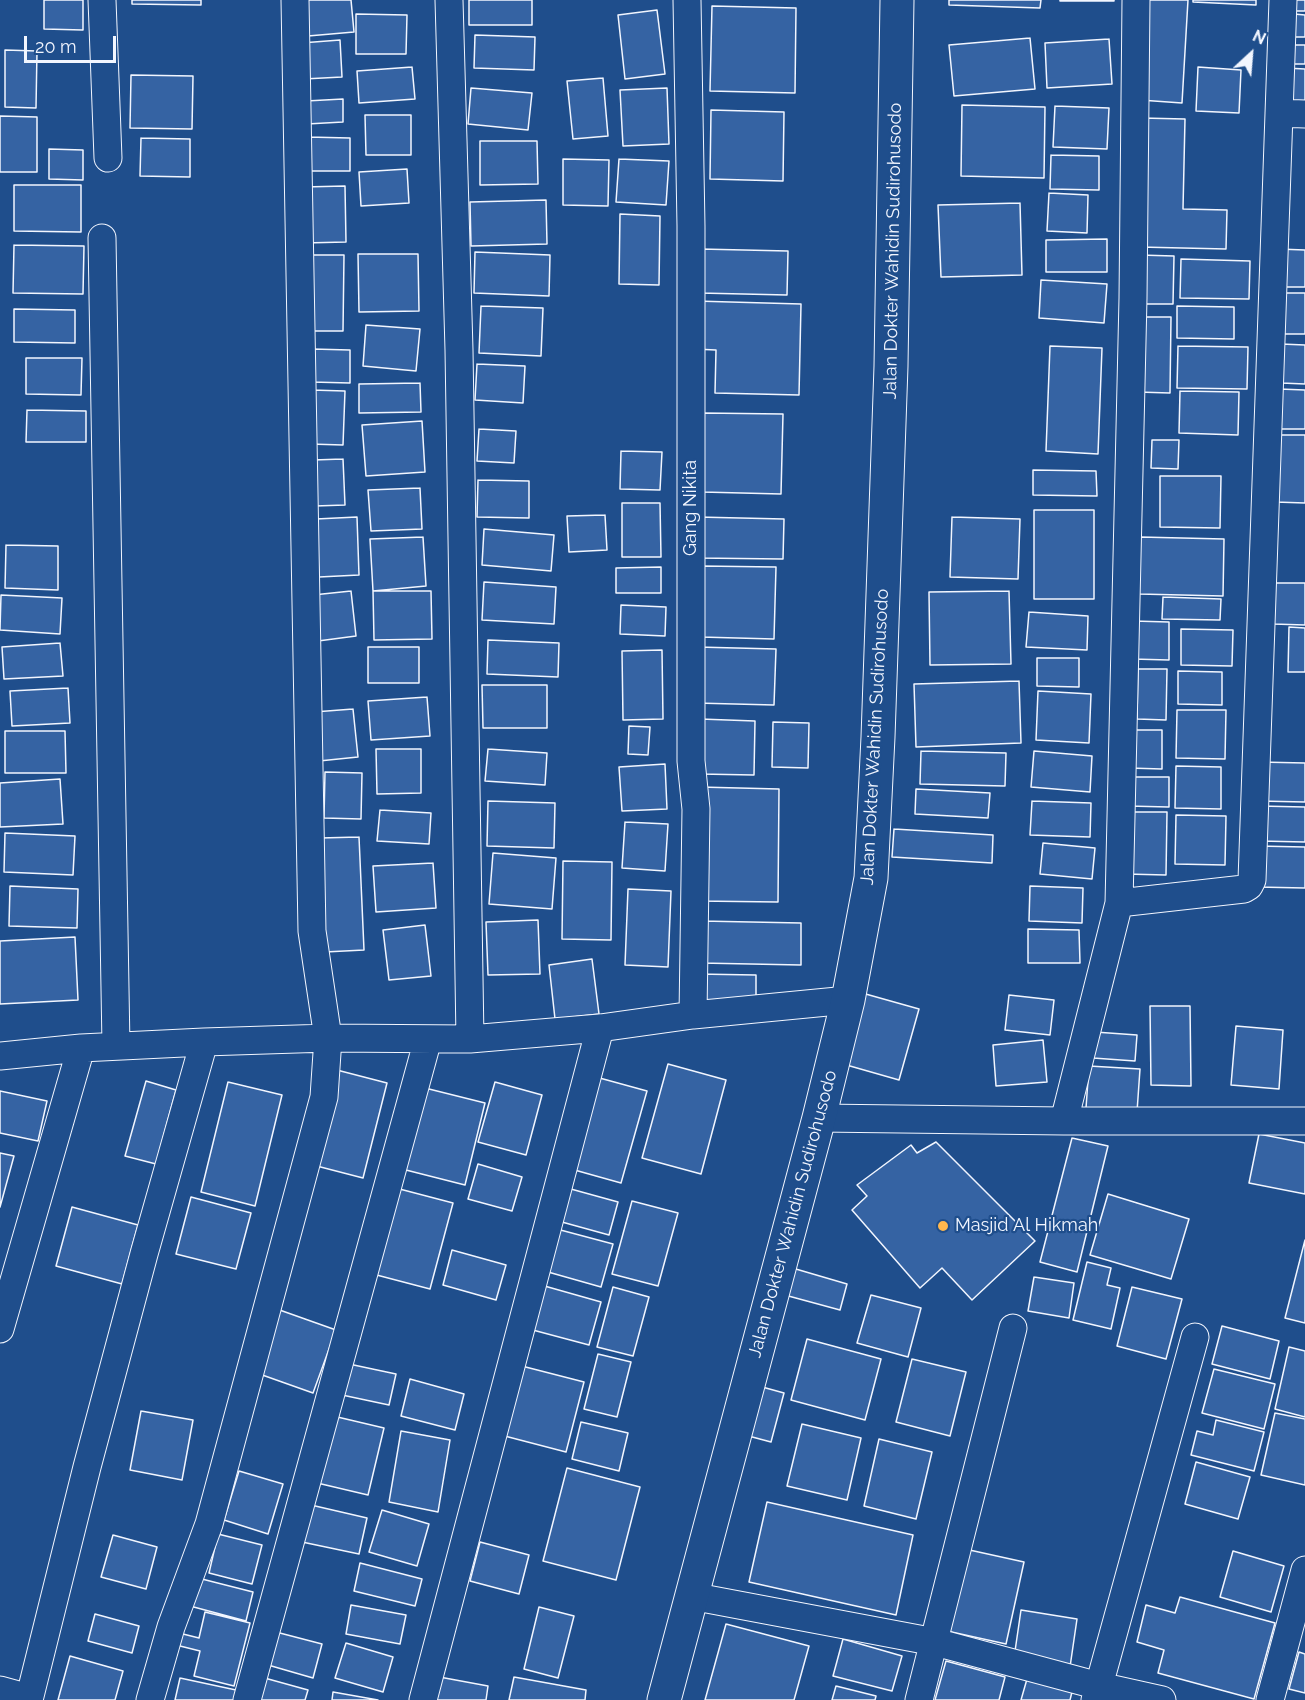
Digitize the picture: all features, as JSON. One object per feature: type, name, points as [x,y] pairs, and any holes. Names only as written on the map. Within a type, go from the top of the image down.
[{"type":"street","points":[[102,0],[108,158]]},
{"type":"street","points":[[150,1700],[171,1627],[209,1524],[324,1097],[328,1038],[312,931],[295,0]]},
{"type":"street","points":[[449,0],[459,351],[470,1039]]},
{"type":"street","name":"Gang Nikita","points":[[687,0],[691,226],[691,761],[696,809],[693,1015]]},
{"type":"street","name":"Jalan Dokter Wahidin Sudirohusodo","points":[[664,1700],[819,1118],[848,1000],[871,878],[890,378],[897,0]]},
{"type":"street","points":[[1064,1121],[1119,903],[1134,298],[1136,0]]},
{"type":"street","points":[[1119,903],[1244,889],[1252,880],[1292,114],[1283,0]]},
{"type":"street","points":[[102,238],[116,1046]]},
{"type":"street","points":[[0,1056],[81,1048],[204,1042],[328,1038],[470,1039],[600,1028],[693,1015],[848,1000]]},
{"type":"street","points":[[423,1700],[600,1028]]},
{"type":"street","points":[[248,1700],[428,1039]]},
{"type":"street","points":[[0,1690],[29,1699],[90,1456],[204,1042]]},
{"type":"street","points":[[0,1329],[81,1048]]},
{"type":"street","points":[[819,1118],[1305,1121]]},
{"type":"street","points":[[919,1700],[1013,1328]]},
{"type":"street","points":[[1097,1693],[1195,1337]]},
{"type":"street","points":[[1270,1700],[1305,1570]]},
{"type":"street","points":[[691,1596],[935,1642],[1097,1693],[1162,1700]]},
{"type":"building","points":[[44,0],[83,0],[83,30],[44,29]]},
{"type":"building","points":[[132,0],[201,0],[201,5],[132,4]]},
{"type":"building","points":[[305,0],[351,0],[354,32],[308,36]]},
{"type":"building","points":[[469,0],[532,0],[532,25],[469,25]]},
{"type":"building","points":[[949,0],[1041,0],[1040,8],[949,5]]},
{"type":"building","points":[[1114,0],[1114,1],[1060,1]]},
{"type":"building","points":[[1146,0],[1188,0],[1182,103],[1140,100]]},
{"type":"building","points":[[1193,0],[1256,0],[1256,5],[1193,2]]},
{"type":"building","points":[[1291,0],[1305,0],[1305,11],[1291,11]]},
{"type":"building","points":[[712,6],[796,8],[795,93],[710,91]]},
{"type":"building","points":[[657,10],[665,74],[625,79],[618,15]]},
{"type":"building","points":[[356,14],[407,15],[406,54],[356,54]]},
{"type":"building","points":[[1294,14],[1305,15],[1305,37],[1294,37]]},
{"type":"building","points":[[475,35],[535,37],[534,70],[474,68]]},
{"type":"building","points":[[1030,38],[1035,89],[954,96],[949,45]]},
{"type":"building","points":[[1109,39],[1112,84],[1047,88],[1045,43]]},
{"type":"building","points":[[340,40],[342,77],[304,79],[301,43]]},
{"type":"building","points":[[1288,45],[1305,45],[1305,64],[1288,64]]},
{"type":"building","points":[[5,50],[37,51],[36,108],[5,107]]},
{"type":"building","points":[[412,67],[415,99],[359,103],[357,71]]},
{"type":"building","points":[[1198,67],[1241,70],[1239,113],[1196,111]]},
{"type":"building","points":[[1286,68],[1305,69],[1305,107],[1286,107]]},
{"type":"building","points":[[131,75],[193,76],[192,129],[130,128]]},
{"type":"building","points":[[603,78],[608,136],[573,139],[567,81]]},
{"type":"building","points":[[471,88],[532,93],[528,130],[468,124]]},
{"type":"building","points":[[667,88],[669,144],[623,146],[620,90]]},
{"type":"building","points":[[343,99],[343,122],[307,124],[306,101]]},
{"type":"building","points":[[962,105],[1045,107],[1044,178],[961,176]]},
{"type":"building","points":[[1055,106],[1109,108],[1107,149],[1053,147]]},
{"type":"building","points":[[711,110],[784,112],[783,181],[710,179]]},
{"type":"building","points":[[365,115],[411,115],[411,155],[366,155]]},
{"type":"building","points":[[0,116],[37,117],[37,172],[0,172]]},
{"type":"building","points":[[1141,118],[1185,119],[1183,209],[1227,210],[1226,249],[1139,247]]},
{"type":"building","points":[[307,137],[350,138],[350,171],[306,171]]},
{"type":"building","points":[[141,138],[190,139],[190,177],[140,176]]},
{"type":"building","points":[[480,141],[537,141],[538,184],[480,185]]},
{"type":"building","points":[[49,149],[83,150],[83,180],[49,179]]},
{"type":"building","points":[[1051,155],[1099,156],[1099,190],[1050,189]]},
{"type":"building","points":[[563,159],[609,160],[608,206],[563,205]]},
{"type":"building","points":[[619,159],[669,161],[666,205],[616,202]]},
{"type":"building","points":[[407,169],[409,203],[361,206],[359,172]]},
{"type":"building","points":[[14,185],[81,185],[81,232],[14,231]]},
{"type":"building","points":[[345,186],[346,242],[304,243],[303,187]]},
{"type":"building","points":[[1049,193],[1088,195],[1087,233],[1047,231]]},
{"type":"building","points":[[546,200],[547,244],[471,246],[470,202]]},
{"type":"building","points":[[1020,203],[1022,275],[941,277],[938,205]]},
{"type":"building","points":[[620,214],[660,216],[659,285],[619,284]]},
{"type":"building","points":[[1107,239],[1107,272],[1046,272],[1046,240]]},
{"type":"building","points":[[14,245],[84,246],[83,294],[13,293]]},
{"type":"building","points":[[700,249],[788,251],[787,295],[699,293]]},
{"type":"building","points":[[1278,249],[1305,250],[1305,287],[1278,287]]},
{"type":"building","points":[[475,252],[550,255],[549,296],[474,293]]},
{"type":"building","points":[[358,254],[418,254],[419,311],[359,312]]},
{"type":"building","points":[[310,255],[344,255],[343,331],[309,331]]},
{"type":"building","points":[[1139,255],[1174,256],[1173,304],[1138,304]]},
{"type":"building","points":[[1181,259],[1250,261],[1249,299],[1180,298]]},
{"type":"building","points":[[1041,280],[1107,284],[1104,323],[1039,318]]},
{"type":"building","points":[[1282,293],[1305,293],[1305,334],[1282,334]]},
{"type":"building","points":[[695,301],[801,304],[799,395],[715,393],[716,350],[694,349]]},
{"type":"building","points":[[481,306],[543,308],[541,356],[479,353]]},
{"type":"building","points":[[1177,306],[1234,307],[1234,339],[1177,338]]},
{"type":"building","points":[[14,309],[75,310],[75,343],[14,342]]},
{"type":"building","points":[[1139,317],[1171,317],[1170,393],[1137,392]]},
{"type":"building","points":[[366,325],[420,329],[416,371],[363,366]]},
{"type":"building","points":[[1281,344],[1305,345],[1305,384],[1281,383]]},
{"type":"building","points":[[1050,346],[1102,348],[1098,454],[1046,451]]},
{"type":"building","points":[[1178,346],[1248,347],[1247,389],[1177,388]]},
{"type":"building","points":[[312,349],[350,350],[350,383],[311,382]]},
{"type":"building","points":[[26,358],[82,358],[81,395],[26,394]]},
{"type":"building","points":[[477,364],[525,366],[523,403],[475,400]]},
{"type":"building","points":[[420,383],[421,412],[359,413],[359,384]]},
{"type":"building","points":[[1279,389],[1305,390],[1305,429],[1279,429]]},
{"type":"building","points":[[311,390],[345,391],[343,445],[309,444]]},
{"type":"building","points":[[1180,391],[1239,392],[1238,435],[1179,433]]},
{"type":"building","points":[[27,410],[86,411],[86,442],[26,442]]},
{"type":"building","points":[[703,413],[783,414],[781,494],[702,492]]},
{"type":"building","points":[[422,421],[425,472],[366,476],[362,425]]},
{"type":"building","points":[[479,429],[516,431],[514,463],[477,461]]},
{"type":"building","points":[[1276,435],[1305,435],[1305,503],[1275,502]]},
{"type":"building","points":[[1152,440],[1179,440],[1178,469],[1151,468]]},
{"type":"building","points":[[621,451],[662,452],[660,490],[620,489]]},
{"type":"building","points":[[343,459],[345,505],[315,506],[313,460]]},
{"type":"building","points":[[1033,470],[1096,471],[1097,496],[1033,495]]},
{"type":"building","points":[[1160,476],[1221,476],[1220,528],[1160,527]]},
{"type":"building","points":[[478,480],[529,481],[529,518],[477,517]]},
{"type":"building","points":[[420,488],[422,529],[371,531],[368,490]]},
{"type":"building","points":[[622,503],[660,503],[661,557],[622,557]]},
{"type":"building","points":[[1034,510],[1094,510],[1094,599],[1034,599]]},
{"type":"building","points":[[605,515],[607,550],[569,552],[567,516]]},
{"type":"building","points":[[357,517],[359,575],[319,577],[316,519]]},
{"type":"building","points":[[697,517],[784,519],[783,559],[696,558]]},
{"type":"building","points":[[952,517],[1020,519],[1018,579],[950,577]]},
{"type":"building","points":[[484,529],[554,535],[551,571],[482,565]]},
{"type":"building","points":[[423,537],[426,586],[373,591],[370,539]]},
{"type":"building","points":[[1140,537],[1224,539],[1223,596],[1139,594]]},
{"type":"building","points":[[6,545],[58,546],[58,590],[5,588]]},
{"type":"building","points":[[701,566],[776,567],[774,639],[700,637]]},
{"type":"building","points":[[661,567],[661,593],[616,593],[616,568]]},
{"type":"building","points":[[484,582],[556,587],[554,624],[482,620]]},
{"type":"building","points":[[1273,583],[1305,583],[1305,625],[1273,624]]},
{"type":"building","points":[[351,591],[356,636],[318,641],[313,595]]},
{"type":"building","points":[[373,591],[431,591],[432,639],[374,640]]},
{"type":"building","points":[[1009,591],[1011,664],[930,665],[929,592]]},
{"type":"building","points":[[1,595],[62,598],[60,634],[0,630]]},
{"type":"building","points":[[1163,597],[1221,599],[1220,620],[1162,619]]},
{"type":"building","points":[[621,605],[666,607],[665,636],[620,634]]},
{"type":"building","points":[[1029,612],[1088,616],[1087,650],[1026,647]]},
{"type":"building","points":[[1133,621],[1169,622],[1169,660],[1132,659]]},
{"type":"building","points":[[1289,627],[1305,628],[1305,672],[1288,672]]},
{"type":"building","points":[[1181,629],[1233,630],[1232,666],[1181,665]]},
{"type":"building","points":[[488,640],[559,643],[558,677],[487,674]]},
{"type":"building","points":[[60,643],[63,676],[4,679],[2,647]]},
{"type":"building","points":[[368,647],[419,647],[419,683],[368,683]]},
{"type":"building","points":[[697,647],[776,649],[774,705],[695,703]]},
{"type":"building","points":[[662,650],[663,719],[623,720],[622,651]]},
{"type":"building","points":[[1037,658],[1079,658],[1079,687],[1037,686]]},
{"type":"building","points":[[1138,669],[1167,669],[1166,720],[1137,719]]},
{"type":"building","points":[[1178,671],[1222,672],[1222,705],[1178,704]]},
{"type":"building","points":[[1019,681],[1021,743],[916,747],[914,684]]},
{"type":"building","points":[[482,685],[547,685],[547,728],[483,728]]},
{"type":"building","points":[[68,688],[70,723],[12,726],[10,691]]},
{"type":"building","points":[[1038,691],[1091,694],[1089,743],[1036,740]]},
{"type":"building","points":[[427,697],[430,736],[371,740],[368,701]]},
{"type":"building","points":[[353,709],[358,757],[319,761],[314,712]]},
{"type":"building","points":[[1177,710],[1226,710],[1225,759],[1176,758]]},
{"type":"building","points":[[700,719],[755,721],[754,775],[699,774]]},
{"type":"building","points":[[773,722],[809,723],[808,768],[772,767]]},
{"type":"building","points":[[629,726],[650,727],[648,755],[628,754]]},
{"type":"building","points":[[1129,730],[1162,730],[1162,769],[1128,768]]},
{"type":"building","points":[[5,731],[65,731],[66,773],[5,773]]},
{"type":"building","points":[[376,749],[421,749],[421,793],[377,794]]},
{"type":"building","points":[[488,749],[547,753],[545,785],[485,781]]},
{"type":"building","points":[[921,751],[1006,753],[1005,786],[920,784]]},
{"type":"building","points":[[1034,751],[1092,756],[1090,792],[1031,787]]},
{"type":"building","points":[[1259,762],[1305,763],[1305,802],[1258,801]]},
{"type":"building","points":[[665,764],[667,809],[622,811],[619,767]]},
{"type":"building","points":[[1176,766],[1221,767],[1221,809],[1175,808]]},
{"type":"building","points":[[325,772],[362,773],[361,819],[324,818]]},
{"type":"building","points":[[1128,777],[1169,777],[1169,807],[1127,806]]},
{"type":"building","points":[[60,779],[63,824],[0,827],[0,783]]},
{"type":"building","points":[[699,787],[779,789],[778,902],[697,901]]},
{"type":"building","points":[[916,789],[990,793],[988,818],[915,814]]},
{"type":"building","points":[[488,801],[555,803],[554,848],[487,846]]},
{"type":"building","points":[[1032,801],[1091,803],[1090,837],[1030,835]]},
{"type":"building","points":[[1259,806],[1305,807],[1305,842],[1259,841]]},
{"type":"building","points":[[380,810],[431,813],[429,844],[377,841]]},
{"type":"building","points":[[1125,812],[1167,812],[1166,875],[1125,874]]},
{"type":"building","points":[[1176,815],[1226,816],[1225,865],[1175,864]]},
{"type":"building","points":[[625,822],[668,824],[665,871],[622,868]]},
{"type":"building","points":[[894,829],[993,835],[992,863],[892,857]]},
{"type":"building","points":[[5,833],[75,836],[73,875],[4,872]]},
{"type":"building","points":[[359,837],[364,950],[325,952],[320,838]]},
{"type":"building","points":[[1043,843],[1095,848],[1092,879],[1040,874]]},
{"type":"building","points":[[1257,846],[1305,847],[1305,888],[1256,887]]},
{"type":"building","points":[[493,853],[556,858],[552,909],[489,904]]},
{"type":"building","points":[[563,861],[612,862],[611,940],[562,939]]},
{"type":"building","points":[[433,863],[436,908],[376,912],[373,866]]},
{"type":"building","points":[[10,886],[78,889],[77,928],[9,926]]},
{"type":"building","points":[[1030,886],[1083,888],[1082,923],[1029,921]]},
{"type":"building","points":[[628,889],[671,891],[668,967],[625,965]]},
{"type":"building","points":[[538,920],[540,974],[488,975],[486,922]]},
{"type":"building","points":[[701,921],[801,923],[801,965],[700,963]]},
{"type":"building","points":[[425,925],[431,976],[389,980],[383,930]]},
{"type":"building","points":[[1028,929],[1079,930],[1080,963],[1028,963]]},
{"type":"building","points":[[75,937],[78,1000],[0,1004],[0,941]]},
{"type":"building","points":[[592,959],[599,1014],[555,1019],[549,965]]},
{"type":"building","points":[[696,974],[756,975],[756,1003],[696,1001]]},
{"type":"building","points":[[855,991],[919,1009],[899,1080],[836,1062]]},
{"type":"building","points":[[1009,995],[1054,1000],[1050,1035],[1005,1030]]},
{"type":"building","points":[[1150,1006],[1190,1006],[1191,1086],[1151,1085]]},
{"type":"building","points":[[1236,1026],[1283,1030],[1279,1089],[1231,1085]]},
{"type":"building","points":[[1095,1032],[1137,1035],[1135,1061],[1093,1058]]},
{"type":"building","points":[[1043,1040],[1047,1082],[996,1086],[993,1045]]},
{"type":"building","points":[[668,1064],[726,1080],[701,1174],[642,1158]]},
{"type":"building","points":[[1089,1066],[1140,1069],[1137,1112],[1086,1108]]},
{"type":"building","points":[[333,1069],[387,1083],[363,1178],[309,1164]]},
{"type":"building","points":[[596,1077],[647,1091],[621,1183],[571,1169]]},
{"type":"building","points":[[146,1081],[176,1090],[156,1164],[125,1156]]},
{"type":"building","points":[[228,1082],[282,1095],[255,1206],[201,1192]]},
{"type":"building","points":[[495,1082],[542,1095],[526,1155],[478,1142]]},
{"type":"building","points":[[421,1087],[485,1103],[465,1185],[402,1169]]},
{"type":"building","points":[[0,1091],[47,1101],[38,1141],[0,1133]]},
{"type":"building","points":[[1259,1134],[1305,1143],[1305,1194],[1249,1183]]},
{"type":"building","points":[[1072,1138],[1108,1146],[1077,1272],[1040,1262]]},
{"type":"building","name":"Masjid Al Hikmah","points":[[936,1142],[1035,1241],[972,1300],[942,1268],[920,1288],[852,1210],[867,1196],[857,1185],[911,1145],[917,1153]]},
{"type":"building","points":[[0,1153],[14,1156],[0,1207]]},
{"type":"building","points":[[478,1164],[522,1177],[512,1211],[468,1199]]},
{"type":"building","points":[[560,1186],[618,1202],[609,1235],[551,1219]]},
{"type":"building","points":[[392,1187],[453,1203],[430,1289],[369,1273]]},
{"type":"building","points":[[1108,1194],[1189,1219],[1171,1279],[1090,1255]]},
{"type":"building","points":[[191,1197],[251,1213],[236,1269],[176,1254]]},
{"type":"building","points":[[632,1201],[678,1213],[658,1286],[612,1274]]},
{"type":"building","points":[[72,1207],[138,1225],[122,1284],[56,1266]]},
{"type":"building","points":[[553,1228],[613,1244],[601,1287],[541,1270]]},
{"type":"building","points":[[1305,1240],[1305,1323],[1285,1318]]},
{"type":"building","points":[[452,1250],[506,1265],[496,1300],[443,1285]]},
{"type":"building","points":[[1087,1262],[1111,1268],[1107,1285],[1120,1288],[1111,1329],[1073,1320]]},
{"type":"building","points":[[789,1267],[847,1284],[840,1310],[781,1294]]},
{"type":"building","points":[[1034,1277],[1074,1283],[1069,1318],[1028,1311]]},
{"type":"building","points":[[541,1285],[601,1302],[589,1345],[529,1329]]},
{"type":"building","points":[[613,1287],[649,1297],[633,1356],[597,1347]]},
{"type":"building","points":[[1132,1287],[1182,1299],[1166,1359],[1117,1346]]},
{"type":"building","points":[[871,1295],[921,1308],[908,1357],[857,1343]]},
{"type":"building","points":[[274,1308],[336,1330],[313,1393],[251,1371]]},
{"type":"building","points":[[1222,1326],[1279,1341],[1270,1379],[1212,1364]]},
{"type":"building","points":[[807,1339],[881,1359],[865,1420],[791,1400]]},
{"type":"building","points":[[1289,1347],[1305,1351],[1305,1417],[1275,1409]]},
{"type":"building","points":[[598,1354],[631,1362],[617,1417],[584,1409]]},
{"type":"building","points":[[912,1359],[966,1372],[950,1436],[896,1422]]},
{"type":"building","points":[[349,1364],[396,1374],[389,1405],[342,1395]]},
{"type":"building","points":[[514,1364],[584,1382],[566,1452],[497,1434]]},
{"type":"building","points":[[1214,1369],[1275,1384],[1264,1429],[1202,1413]]},
{"type":"building","points":[[410,1379],[464,1394],[455,1430],[401,1416]]},
{"type":"building","points":[[755,1385],[784,1393],[771,1442],[741,1434]]},
{"type":"building","points":[[141,1411],[193,1420],[182,1480],[130,1470]]},
{"type":"building","points":[[1275,1413],[1305,1419],[1305,1485],[1261,1475]]},
{"type":"building","points":[[329,1415],[384,1428],[368,1495],[313,1482]]},
{"type":"building","points":[[1216,1420],[1264,1432],[1254,1471],[1191,1455],[1197,1431],[1213,1435]]},
{"type":"building","points":[[581,1422],[628,1433],[619,1471],[572,1459]]},
{"type":"building","points":[[802,1424],[861,1438],[847,1500],[787,1486]]},
{"type":"building","points":[[401,1431],[450,1440],[438,1512],[389,1502]]},
{"type":"building","points":[[879,1439],[932,1452],[916,1519],[864,1506]]},
{"type":"building","points":[[1196,1462],[1250,1477],[1238,1519],[1185,1504]]},
{"type":"building","points":[[567,1468],[640,1487],[616,1580],[543,1561]]},
{"type":"building","points":[[239,1471],[283,1484],[268,1534],[224,1520]]},
{"type":"building","points":[[767,1502],[913,1535],[896,1615],[749,1582]]},
{"type":"building","points":[[311,1505],[367,1518],[359,1554],[302,1542]]},
{"type":"building","points":[[382,1510],[429,1524],[417,1566],[369,1552]]},
{"type":"building","points":[[218,1534],[262,1545],[252,1584],[209,1573]]},
{"type":"building","points":[[113,1535],[157,1547],[146,1589],[101,1577]]},
{"type":"building","points":[[480,1542],[529,1555],[519,1594],[470,1581]]},
{"type":"building","points":[[965,1549],[1024,1562],[1006,1644],[947,1631]]},
{"type":"building","points":[[1233,1551],[1284,1566],[1271,1612],[1220,1597]]},
{"type":"building","points":[[360,1563],[422,1579],[415,1606],[354,1591]]},
{"type":"building","points":[[198,1578],[253,1592],[246,1621],[190,1606]]},
{"type":"building","points":[[1180,1597],[1275,1623],[1254,1699],[1158,1673],[1164,1650],[1137,1642],[1146,1605],[1175,1613]]},
{"type":"building","points":[[351,1605],[406,1615],[400,1644],[346,1634]]},
{"type":"building","points":[[539,1607],[574,1616],[558,1678],[524,1669]]},
{"type":"building","points":[[1021,1610],[1077,1619],[1070,1667],[1014,1658]]},
{"type":"building","points":[[205,1612],[250,1623],[234,1686],[194,1676],[200,1651],[176,1645],[179,1633],[199,1638]]},
{"type":"building","points":[[95,1614],[139,1626],[132,1653],[88,1641]]},
{"type":"building","points":[[726,1624],[809,1646],[794,1700],[705,1700]]},
{"type":"building","points":[[276,1632],[322,1644],[313,1678],[268,1665]]},
{"type":"building","points":[[843,1639],[902,1656],[892,1691],[833,1676]]},
{"type":"building","points":[[346,1643],[393,1657],[383,1692],[335,1678]]},
{"type":"building","points":[[1299,1652],[1305,1654],[1305,1693],[1289,1689]]},
{"type":"building","points":[[70,1656],[123,1671],[115,1700],[58,1700]]},
{"type":"building","points":[[946,1661],[1005,1677],[999,1700],[935,1700]]},
{"type":"building","points":[[434,1676],[488,1686],[486,1700],[429,1700]]},
{"type":"building","points":[[261,1677],[308,1690],[305,1700],[254,1700]]},
{"type":"building","points":[[514,1677],[586,1690],[585,1700],[509,1700]]},
{"type":"building","points":[[180,1678],[236,1690],[234,1700],[175,1700]]},
{"type":"building","points":[[1027,1679],[1072,1692],[1070,1700],[1021,1700]]},
{"type":"building","points":[[836,1686],[876,1696],[875,1700],[832,1700]]},
{"type":"building","points":[[333,1692],[378,1700],[332,1700]]},
{"type":"place","name":"Masjid Al Hikmah","points":[[943,1226]]}]
